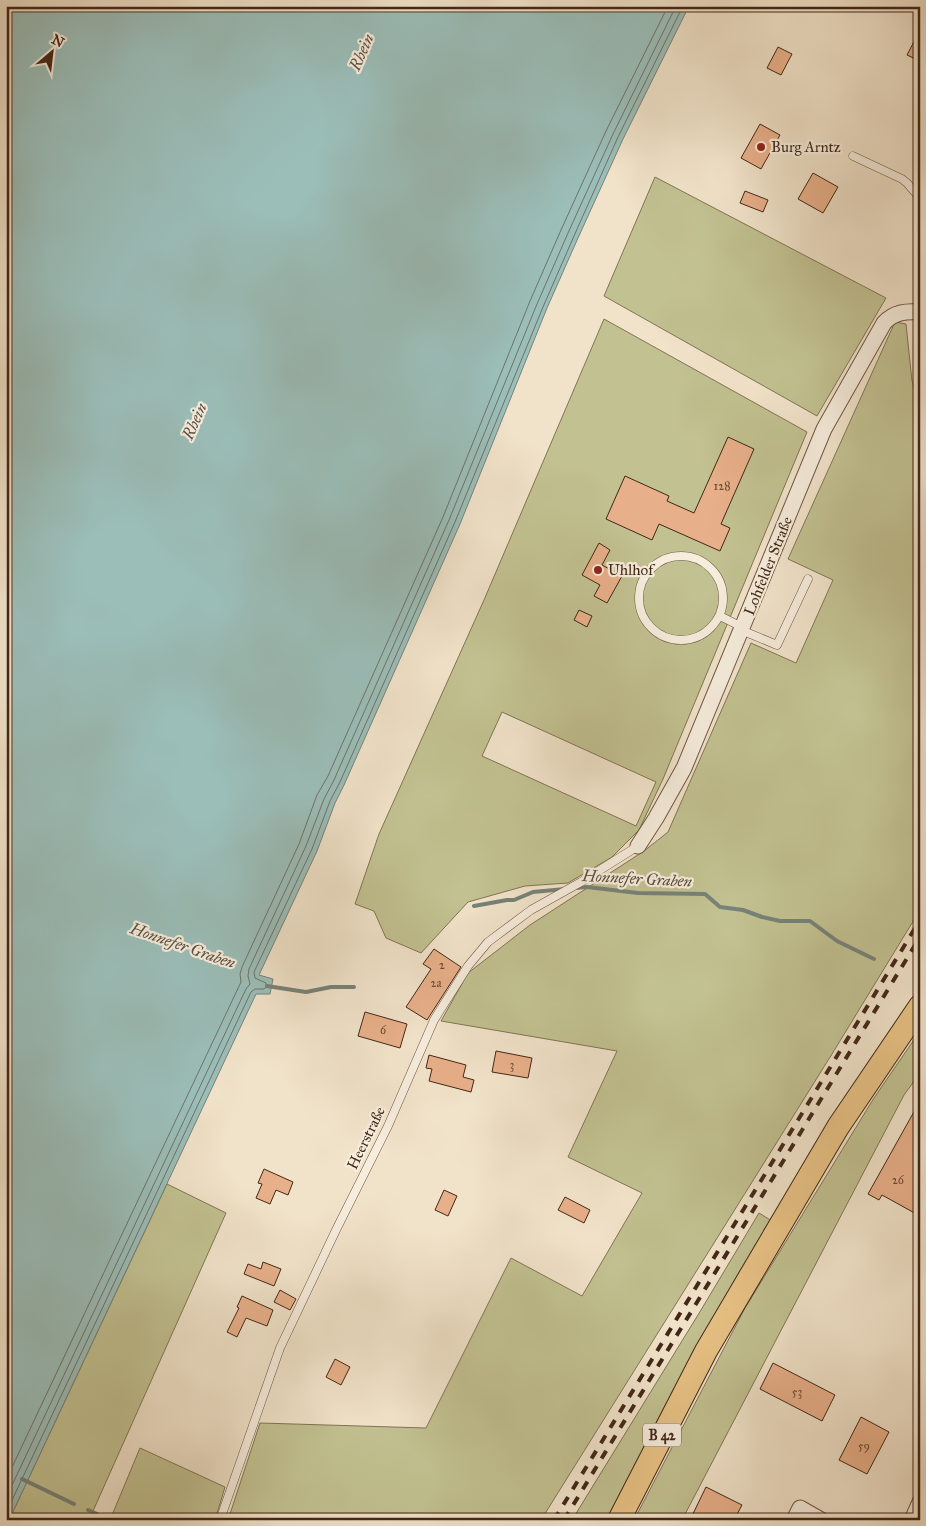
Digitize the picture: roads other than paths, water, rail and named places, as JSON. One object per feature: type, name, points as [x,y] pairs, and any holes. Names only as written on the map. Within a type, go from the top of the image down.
[{"type":"main road","points":[[885,1057],[920,990]]},
{"type":"main road","name":"B 42","points":[[620,1520],[706,1351],[838,1127],[920,1006]]},
{"type":"street","name":"Lohfelder Straße","points":[[638,846],[684,768],[824,429],[887,319],[898,313],[920,312]]},
{"type":"street","points":[[912,1520],[920,1502]]},
{"type":"street","points":[[794,1520],[800,1508],[821,1520]]},
{"type":"lane","points":[[853,156],[902,179],[920,198]]},
{"type":"lane","points":[[680,555],[695,557],[707,564],[717,574],[723,588],[724,602],[720,616],[712,628],[701,636],[688,640],[674,640],[661,635],[650,627],[642,616],[638,602],[639,589],[644,575],[654,564],[666,557],[680,555]]},
{"type":"lane","points":[[720,616],[778,644],[808,579]]},
{"type":"lane","name":"Heerstraße","points":[[220,1520],[280,1348],[388,1126],[434,1020],[468,966],[488,942],[530,910],[560,894],[638,846]]},
{"type":"water","name":"Rhein","points":[[6,6],[689,6],[623,139],[578,238],[547,308],[460,524],[335,803],[317,851],[259,975],[273,979],[270,994],[256,994],[9,1520],[6,1520]]},
{"type":"waterway","name":"Honnefer Graben","points":[[575,888],[587,887],[638,893],[705,894],[720,907],[743,910],[780,921],[810,921],[837,941],[874,959]]},
{"type":"waterway","name":"Honnefer Graben","points":[[474,906],[514,900],[533,892],[565,889]]},
{"type":"waterway","name":"Honnefer Graben","points":[[267,986],[306,992],[331,987],[354,987]]},
{"type":"waterway","points":[[22,1479],[74,1504]]},
{"type":"waterway","points":[[88,1510],[97,1514]]},
{"type":"railway","points":[[554,1520],[920,920]]},
{"type":"railway","points":[[564,1520],[920,937]]},
{"type":"place","name":"Burg Arntz","points":[[761,147]]},
{"type":"place","name":"Uhlhof","points":[[598,570]]}]
